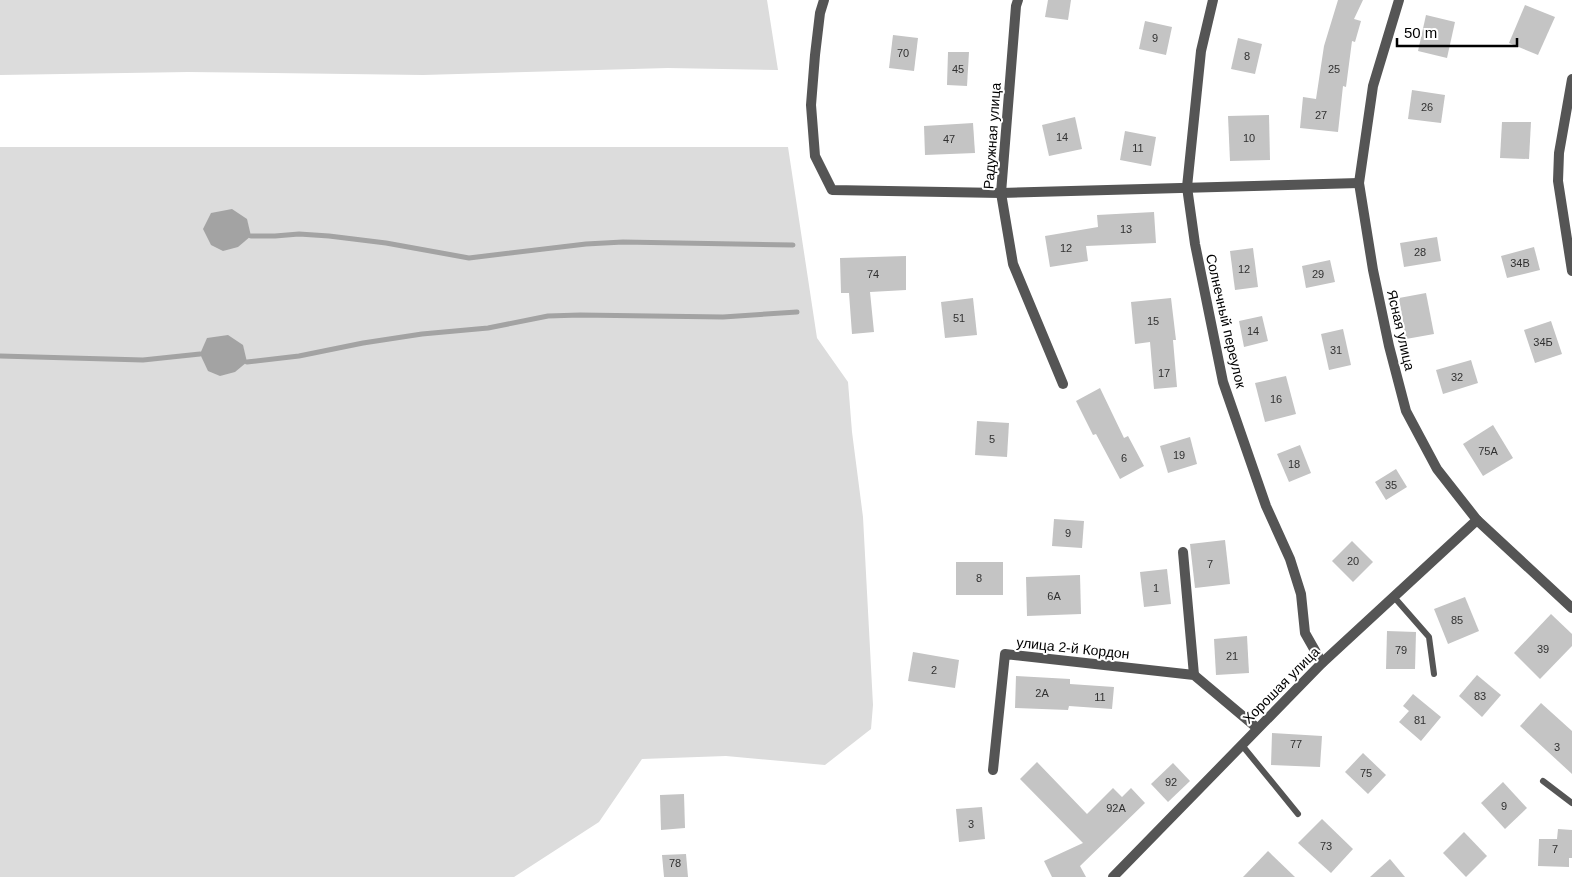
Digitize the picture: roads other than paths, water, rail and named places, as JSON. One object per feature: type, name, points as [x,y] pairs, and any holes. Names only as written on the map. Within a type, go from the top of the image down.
[{"type":"street","points":[[824,0],[818,30],[811,105],[815,156],[832,190],[1001,193],[1359,183]]},
{"type":"street","name":"Радужная улица","points":[[1018,0],[1014,25],[1001,193],[1013,264],[1062,384]]},
{"type":"street","name":"Солнечный переулок","points":[[1213,0],[1201,51],[1187,187],[1194,244],[1223,382],[1266,506],[1290,559],[1300,594],[1305,633],[1322,662]]},
{"type":"street","name":"Ясная улица","points":[[1399,0],[1373,86],[1359,183],[1372,270],[1406,411],[1437,469],[1477,520],[1572,608]]},
{"type":"street","points":[[1572,79],[1559,153],[1558,180],[1572,271]]},
{"type":"street","name":"Хорошая улица","points":[[1113,877],[1322,662],[1477,520]]},
{"type":"street","points":[[1183,552],[1194,675],[1257,728]]},
{"type":"street","name":"улица 2-й Кордон","points":[[993,770],[1005,654],[1194,675]]},
{"type":"lane","points":[[1394,597],[1429,637],[1434,674]]},
{"type":"lane","points":[[1242,744],[1298,814]]},
{"type":"lane","points":[[1543,780],[1572,803]]},
{"type":"waterway","points":[[251,236],[299,234],[329,236],[386,243],[469,258],[586,244],[623,242],[793,245]]},
{"type":"waterway","points":[[247,362],[299,356],[363,343],[422,334],[488,328],[548,316],[723,317],[797,312]]},
{"type":"waterway","points":[[0,356],[143,360],[200,354]]}]
